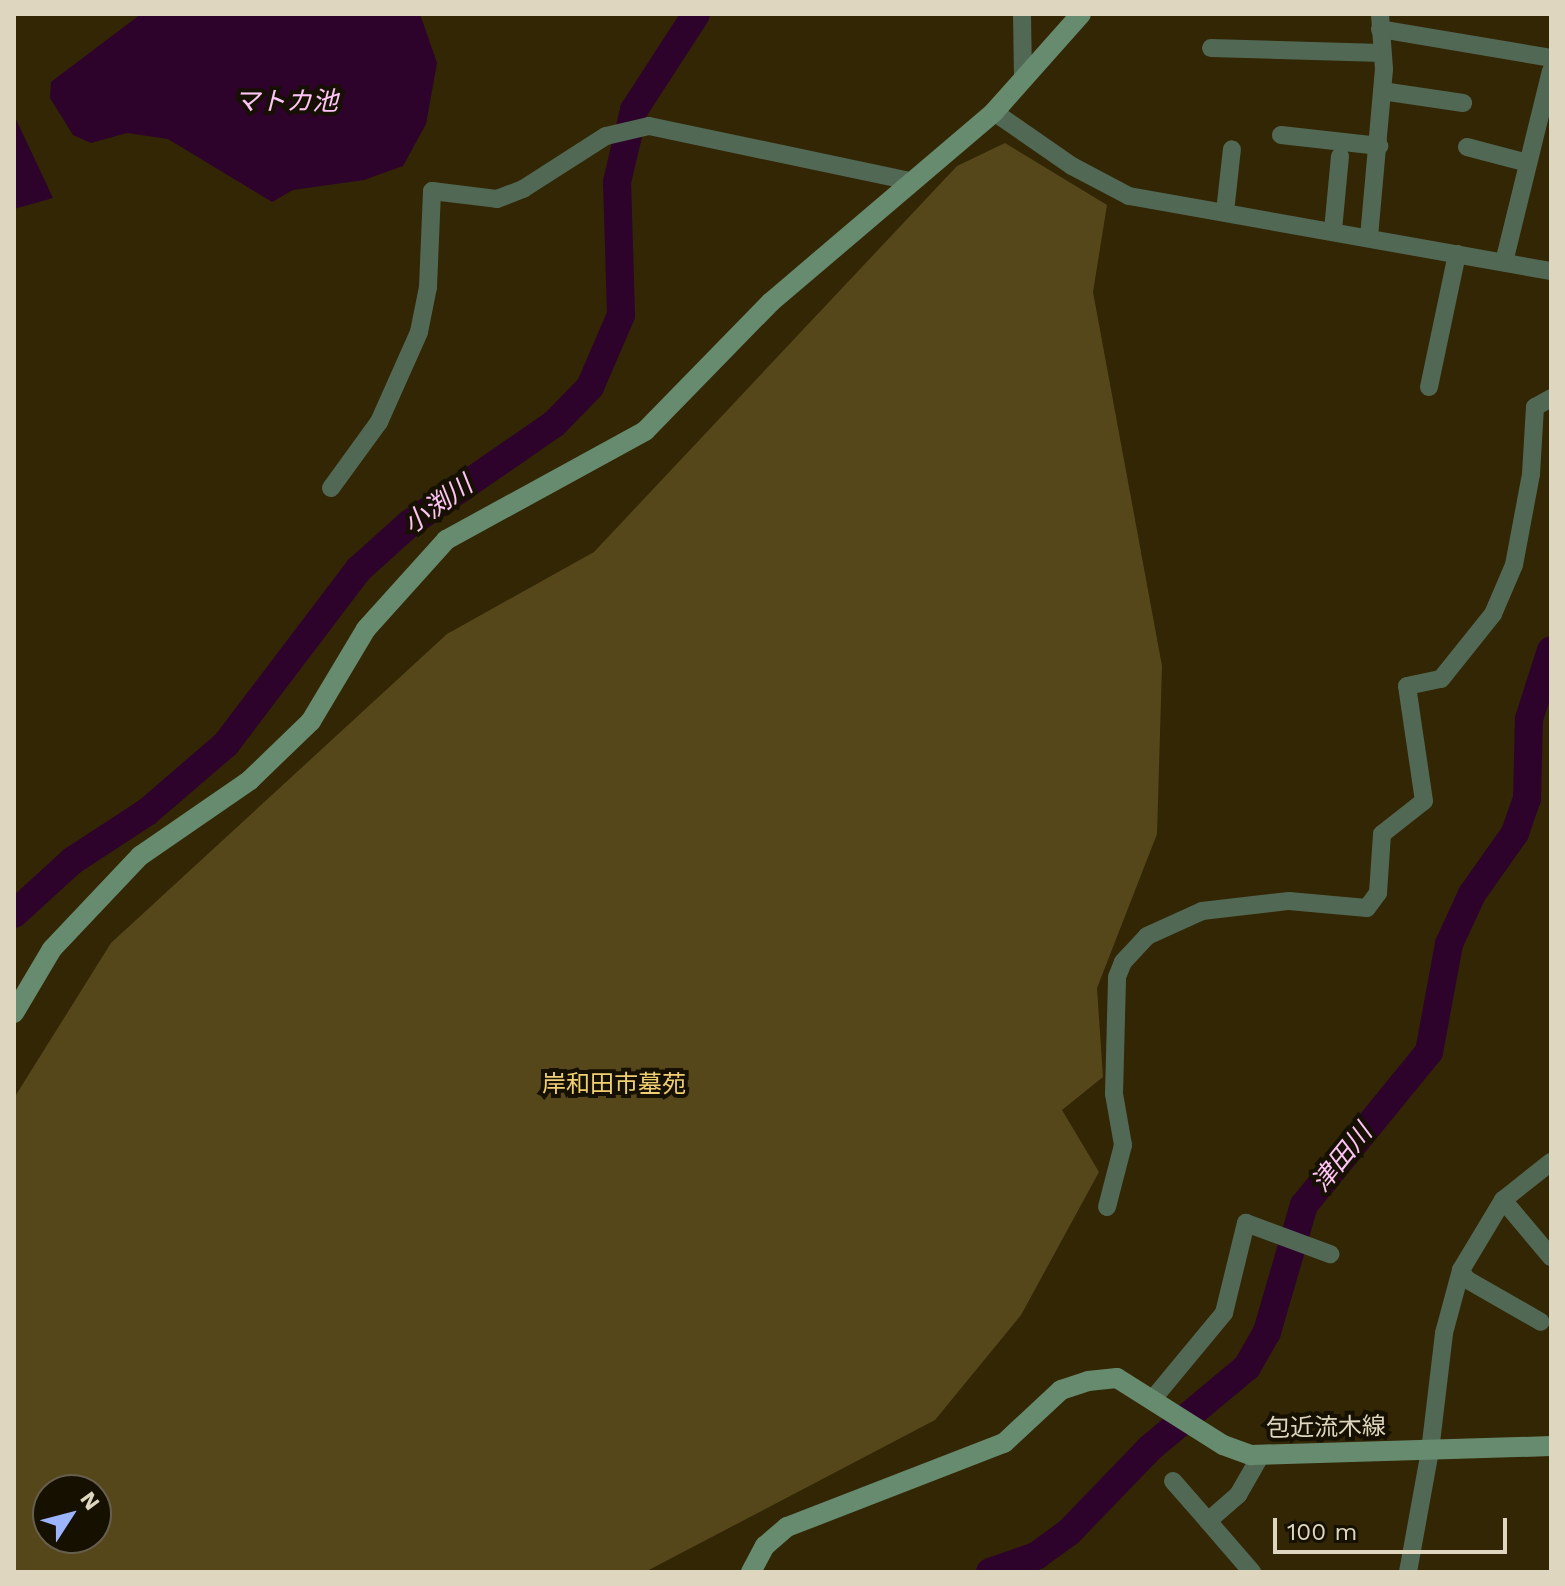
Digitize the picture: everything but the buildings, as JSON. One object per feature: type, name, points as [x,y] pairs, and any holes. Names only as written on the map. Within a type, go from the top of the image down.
[{"type":"street","points":[[1022,14],[1023,80]]},
{"type":"street","points":[[14,1013],[52,949],[140,856],[250,780],[311,721],[366,629],[446,540],[645,431],[771,302],[994,112],[1081,14]]},
{"type":"street","points":[[1369,237],[1382,91],[1380,22],[1551,58]]},
{"type":"street","points":[[1211,48],[1382,53]]},
{"type":"street","points":[[1504,262],[1551,71]]},
{"type":"street","points":[[1382,91],[1463,103]]},
{"type":"street","points":[[994,112],[1072,166],[1129,196],[1551,271]]},
{"type":"street","points":[[331,488],[379,422],[419,332],[428,287],[432,191],[497,199],[523,189],[606,136],[649,126],[911,181]]},
{"type":"street","points":[[1281,135],[1379,146]]},
{"type":"street","points":[[1467,147],[1528,163]]},
{"type":"street","points":[[1225,212],[1232,149]]},
{"type":"street","points":[[1333,230],[1340,156]]},
{"type":"street","points":[[1429,387],[1457,254]]},
{"type":"street","points":[[1107,1207],[1123,1145],[1114,1094],[1117,977],[1123,962],[1147,936],[1202,911],[1289,901],[1367,908],[1378,893],[1382,834],[1424,801],[1407,686],[1441,679],[1493,614],[1514,565],[1531,474],[1535,407],[1551,398]]},
{"type":"street","points":[[1408,1572],[1430,1451],[1444,1333],[1461,1270],[1503,1200],[1551,1162]]},
{"type":"street","points":[[1503,1200],[1551,1256]]},
{"type":"street","points":[[1158,1404],[1224,1313],[1246,1223],[1330,1254]]},
{"type":"street","points":[[1461,1270],[1466,1279],[1541,1322]]},
{"type":"street","name":"包近流木線","points":[[751,1572],[765,1546],[787,1527],[1004,1443],[1061,1390],[1117,1378],[1223,1445],[1261,1455],[1551,1446]]},
{"type":"street","points":[[1208,1521],[1238,1495],[1261,1455]]},
{"type":"street","points":[[1173,1481],[1252,1572]]},
{"type":"green space","name":"岸和田市墓苑","points":[[1005,143],[1107,205],[1093,292],[1162,666],[1157,834],[1097,988],[1103,1077],[1062,1110],[1099,1172],[1021,1315],[935,1420],[645,1572],[14,1572],[14,1098],[111,943],[447,634],[594,552],[957,166]]},
{"type":"water","name":"マトカ池","points":[[141,14],[420,14],[437,63],[426,124],[403,166],[364,180],[293,190],[272,202],[168,139],[127,133],[91,143],[73,135],[50,98],[51,82]]},
{"type":"water","points":[[14,115],[53,198],[14,209]]},
{"type":"waterway","name":"小渕川","points":[[14,914],[72,861],[147,812],[226,744],[359,569],[409,524],[554,424],[590,387],[621,315],[617,182],[634,110],[696,14]]},
{"type":"waterway","name":"津田川","points":[[990,1572],[1036,1556],[1069,1532],[1150,1448],[1247,1367],[1267,1332],[1304,1205],[1429,1052],[1449,944],[1472,894],[1515,833],[1527,799],[1529,719],[1551,650]]}]
